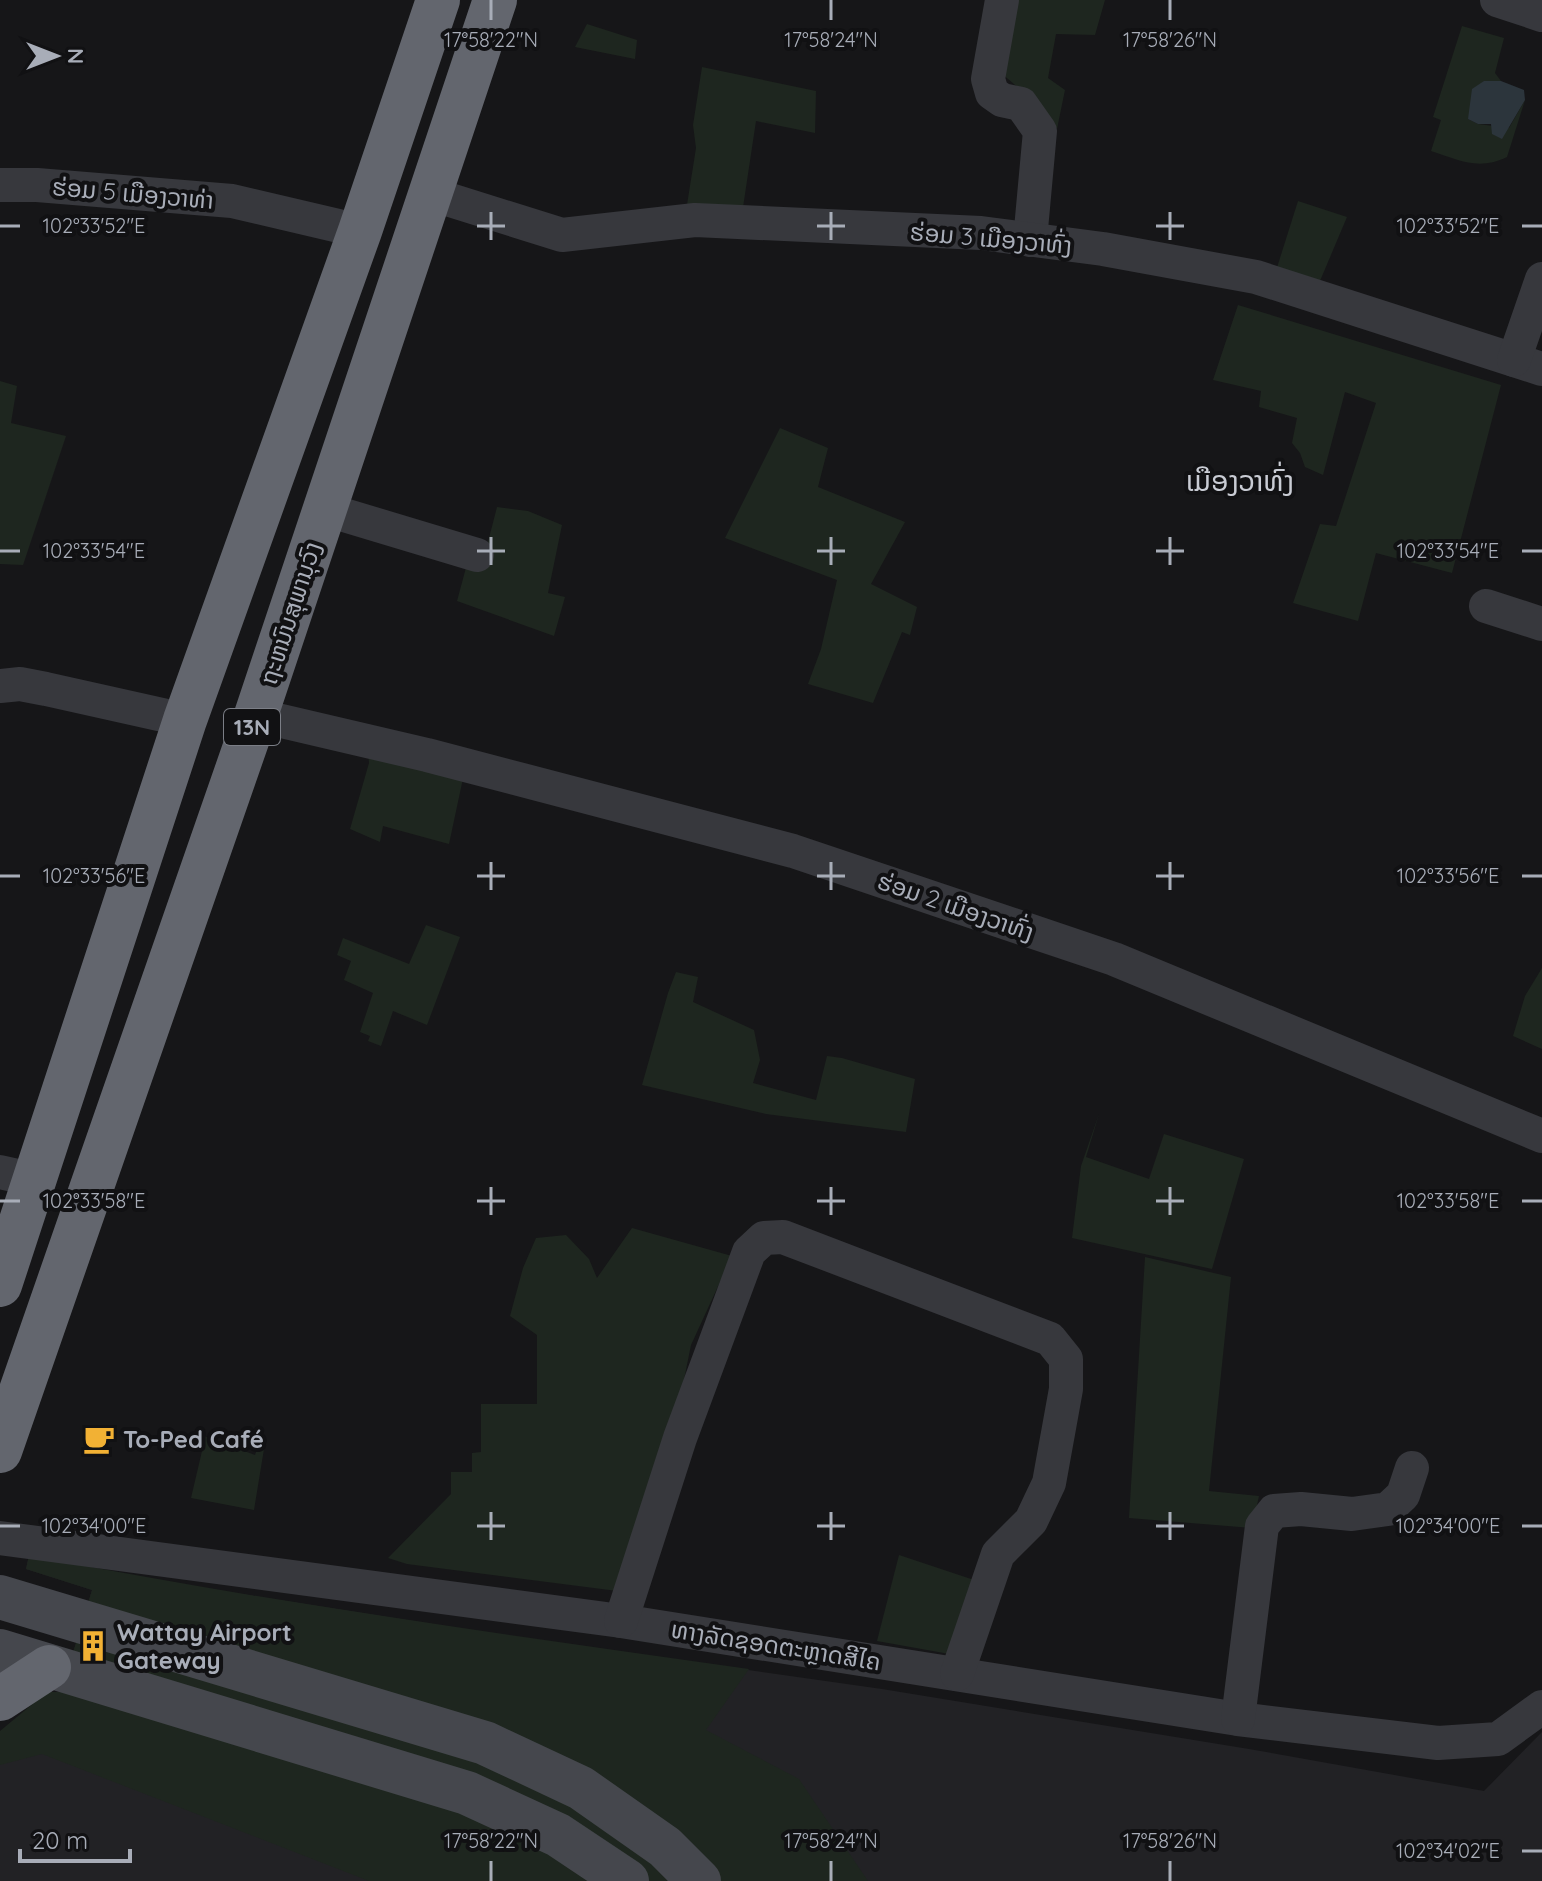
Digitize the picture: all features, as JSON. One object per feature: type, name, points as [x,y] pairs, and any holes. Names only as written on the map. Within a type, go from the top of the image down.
[{"type":"highway","name":"13N","points":[[0,1285],[18,1176],[360,231],[438,0]]},
{"type":"highway","name":"ຖະຫນົນສຸພານຸວົງ","points":[[0,1451],[256,715],[495,0]]},
{"type":"highway","points":[[0,1699],[49,1667]]},
{"type":"street","points":[[1002,0],[988,79],[992,93],[1002,100],[1021,104],[1040,131],[1030,240]]},
{"type":"street","points":[[1497,0],[1542,15]]},
{"type":"street","name":"ຮ່ອມ 5 ເມືອງວາທ່າ","points":[[0,185],[37,185],[232,201],[360,231]]},
{"type":"street","name":"ຮ່ອມ 3 ເມືອງວາທົ່ງ","points":[[431,194],[562,235],[695,220],[981,233],[1103,249],[1256,277],[1528,364]]},
{"type":"street","points":[[1528,364],[1542,279]]},
{"type":"street","points":[[324,509],[477,555]]},
{"type":"street","points":[[1486,606],[1542,624]]},
{"type":"street","points":[[0,686],[20,684],[185,720]]},
{"type":"street","name":"ຮ່ອມ 2 ເມືອງວາທົ່ງ","points":[[256,715],[427,755],[793,851],[1114,959],[1542,1136]]},
{"type":"street","points":[[621,1621],[680,1438],[749,1252],[764,1238],[783,1237],[1050,1339],[1066,1359],[1066,1389],[1049,1483],[1031,1521],[998,1554],[957,1674]]},
{"type":"street","points":[[1238,1719],[1262,1526],[1274,1511],[1301,1509],[1352,1514],[1388,1509],[1403,1495],[1412,1468]]},
{"type":"street","name":"ທາງລັດຊອດຕະຫຼາດສີໄຄ","points":[[0,1538],[621,1621],[1238,1719],[1438,1743],[1498,1739],[1542,1707]]},
{"type":"street","points":[[0,1597],[485,1743],[581,1788],[665,1847],[699,1881]]},
{"type":"street","points":[[0,1651],[467,1793],[558,1835],[627,1881]]},
{"type":"street","points":[[407,1775],[425,1723]]},
{"type":"shaded area","points":[[1016,0],[1105,0],[1095,35],[1056,34],[1048,78],[1065,90],[1057,129],[1042,108],[1001,73]]},
{"type":"shaded area","points":[[587,24],[637,40],[635,59],[575,47]]},
{"type":"shaded area","points":[[1462,26],[1504,38],[1495,73],[1501,81],[1484,81],[1468,119],[1478,124],[1509,128],[1525,100],[1507,157],[1497,161],[1469,163],[1431,151],[1441,120],[1433,117]]},
{"type":"shaded area","points":[[702,67],[816,91],[815,133],[756,121],[742,214],[686,211],[696,148],[693,125]]},
{"type":"shaded area","points":[[1484,81],[1501,81],[1524,90],[1525,100],[1502,139],[1492,134],[1491,124],[1478,124],[1468,119],[1472,89]]},
{"type":"shaded area","points":[[1298,201],[1347,217],[1317,288],[1274,277]]},
{"type":"shaded area","points":[[1238,305],[1501,385],[1452,573],[1376,553],[1358,621],[1293,603],[1320,524],[1336,526],[1376,403],[1345,392],[1323,475],[1305,467],[1292,443],[1297,418],[1259,407],[1261,391],[1213,380]]},
{"type":"shaded area","points":[[0,381],[17,386],[11,423],[66,436],[23,565],[0,564]]},
{"type":"shaded area","points":[[780,428],[828,448],[818,487],[905,522],[871,584],[917,607],[910,635],[902,632],[873,703],[808,684],[821,649],[837,580],[725,538]]},
{"type":"shaded area","points":[[497,507],[528,511],[562,525],[548,593],[565,597],[554,636],[457,601],[474,538],[488,542]]},
{"type":"shaded area","points":[[368,751],[465,769],[449,844],[383,826],[380,842],[350,829],[369,763]]},
{"type":"shaded area","points":[[426,925],[460,937],[427,1025],[393,1011],[381,1046],[368,1041],[370,1036],[360,1032],[373,993],[344,980],[351,961],[337,955],[343,938],[409,964]]},
{"type":"shaded area","points":[[1542,968],[1542,1049],[1513,1036],[1525,996]]},
{"type":"shaded area","points":[[676,972],[698,977],[693,1002],[754,1030],[760,1060],[753,1083],[816,1100],[827,1056],[915,1079],[906,1132],[766,1114],[642,1085]]},
{"type":"shaded area","points":[[1099,1114],[1086,1157],[1149,1179],[1164,1134],[1244,1159],[1212,1269],[1072,1238],[1081,1166]]},
{"type":"shaded area","points":[[632,1228],[732,1256],[691,1345],[672,1439],[625,1592],[407,1564],[388,1558],[451,1494],[451,1472],[472,1472],[472,1453],[481,1452],[481,1404],[537,1404],[537,1335],[510,1316],[523,1268],[536,1238],[566,1235],[589,1259],[597,1278]]},
{"type":"shaded area","points":[[1145,1257],[1231,1277],[1209,1491],[1259,1496],[1252,1528],[1129,1518]]},
{"type":"shaded area","points":[[196,1433],[255,1455],[257,1449],[264,1449],[254,1510],[191,1498],[202,1451],[193,1448]]},
{"type":"shaded area","points":[[29,1555],[165,1582],[496,1634],[882,1689],[1484,1791],[1542,1732],[1542,1881],[0,1881],[0,1765],[61,1693],[92,1590],[26,1569]]},
{"type":"shaded area","points":[[29,1555],[298,1603],[749,1669],[706,1730],[799,1779],[868,1881],[369,1881],[42,1754],[0,1765],[0,1731],[47,1692],[61,1692],[92,1590],[26,1569]]},
{"type":"shaded area","points":[[899,1555],[995,1587],[966,1657],[877,1641]]},
{"type":"place","name":"To-Ped Café","points":[[99,1439]]},
{"type":"place","name":"Wattay Airport Gateway","points":[[93,1646]]},
{"type":"district","name":"ເມືອງວາທົ່ງ","points":[[1240,480]]}]
